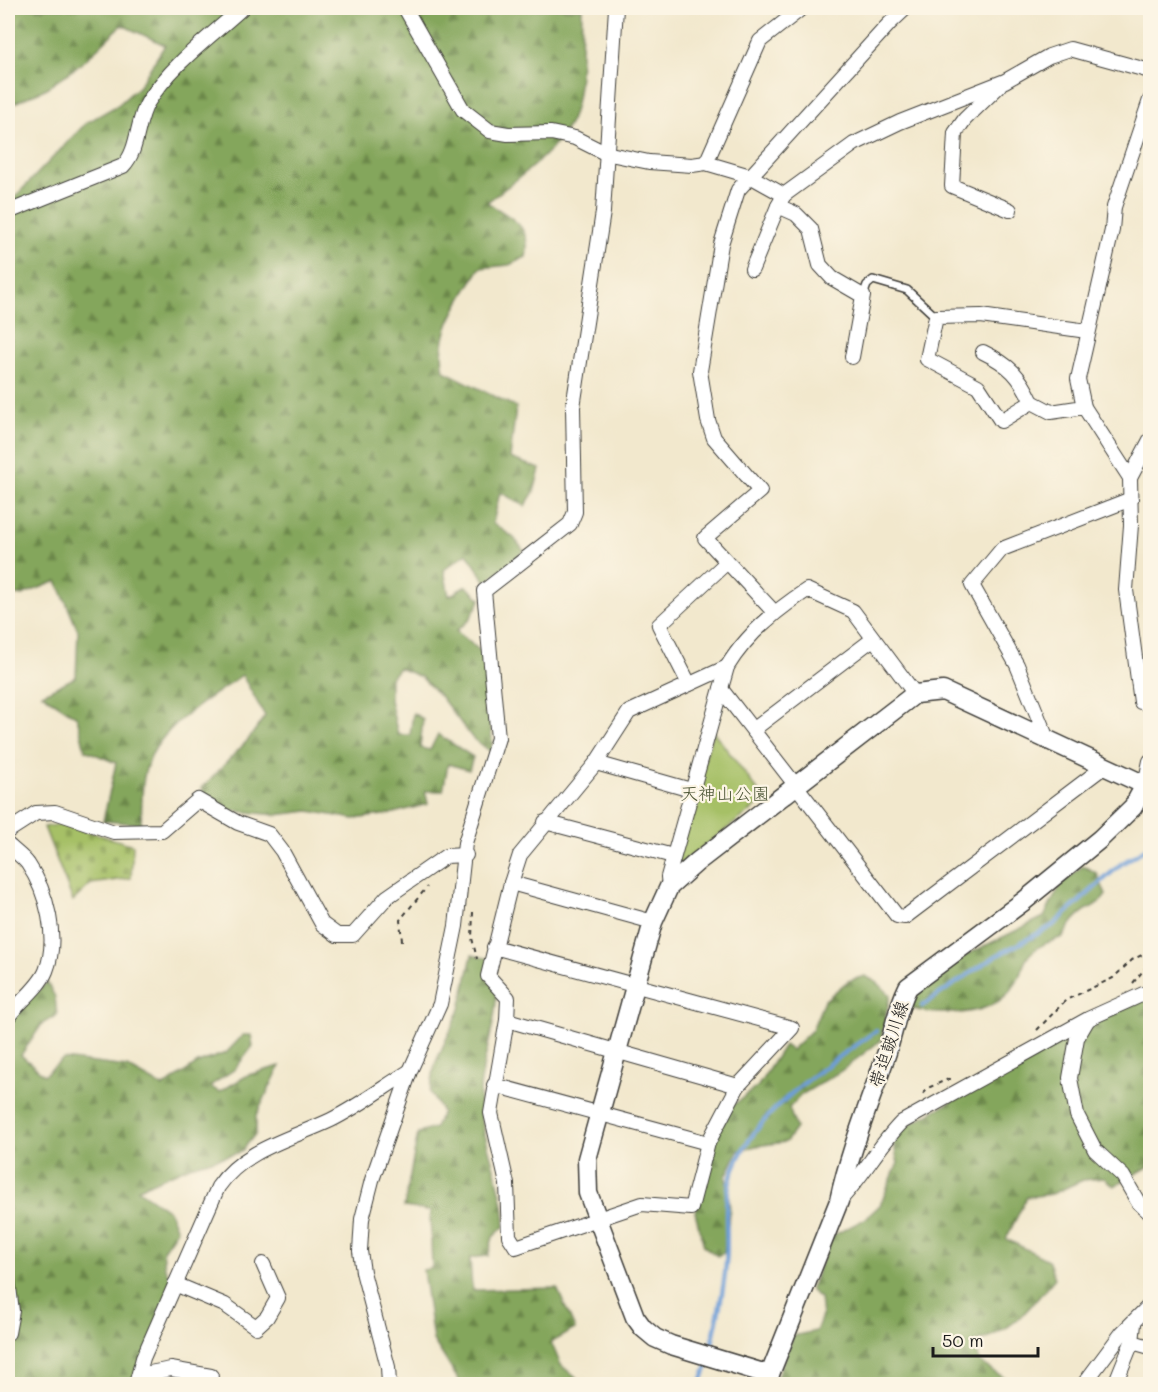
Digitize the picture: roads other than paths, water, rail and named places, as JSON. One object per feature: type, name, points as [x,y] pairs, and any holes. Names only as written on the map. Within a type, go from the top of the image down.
[{"type":"street","points":[[8,212],[123,166],[130,158],[146,106],[160,84],[242,8]]},
{"type":"street","points":[[405,8],[463,111],[490,131],[508,134],[551,133],[575,138],[605,153],[649,162],[692,165],[706,163],[750,176],[781,200],[811,229],[820,265],[832,278],[863,296],[852,357]]},
{"type":"street","points":[[389,1384],[360,1251],[362,1219],[372,1180],[410,1071],[440,1004],[456,927],[466,855],[465,843],[498,738],[484,591],[570,524],[575,512],[573,407],[603,212],[616,8]]},
{"type":"street","points":[[706,163],[760,41],[802,8]]},
{"type":"street","points":[[774,612],[705,538],[760,491],[714,438],[708,420],[700,371],[721,244],[738,190],[906,8]]},
{"type":"street","points":[[752,269],[781,200],[854,144],[900,122],[1005,81],[1049,56],[1070,49],[1150,71]]},
{"type":"street","points":[[1005,81],[965,119],[956,134],[952,186],[1010,210]]},
{"type":"street","points":[[1150,100],[1114,207],[1112,230],[1087,331],[1078,379],[1084,407],[1130,478],[1126,590],[1141,702],[1150,703]]},
{"type":"street","points":[[1032,402],[1001,421],[978,386],[927,359],[936,317],[981,316],[1087,331]]},
{"type":"street","points":[[983,352],[996,358],[1021,378],[1032,402],[1051,412],[1084,407]]},
{"type":"street","points":[[1130,478],[1150,440]]},
{"type":"street","points":[[1047,739],[1017,665],[972,585],[1002,549],[1131,499]]},
{"type":"street","points":[[689,684],[659,625],[726,563]]},
{"type":"street","points":[[669,887],[668,877],[691,790],[728,667],[733,657],[774,612],[807,590],[853,611],[915,694]]},
{"type":"street","points":[[753,730],[873,639]]},
{"type":"street","points":[[494,947],[792,1028],[738,1086],[708,1143],[691,1208],[642,1204],[516,1247],[509,1236],[507,1184],[491,1113],[507,1020],[508,998],[488,976],[494,947],[520,855],[596,763],[629,712],[728,667]]},
{"type":"street","points":[[721,689],[897,916],[905,917],[1105,766]]},
{"type":"street","points":[[768,1380],[719,1359],[655,1338],[643,1328],[634,1317],[588,1194],[587,1159],[599,1113],[653,922],[669,887],[697,862],[798,787],[915,694],[943,691],[1105,766],[1149,770]]},
{"type":"street","points":[[596,763],[691,790]]},
{"type":"street","name":"帯迫皷川線","points":[[768,1380],[839,1201],[845,1173],[888,1050],[898,1007],[908,987],[1024,901],[1100,839],[1133,807],[1149,770]]},
{"type":"street","points":[[8,831],[36,813],[55,812],[114,832],[162,831],[198,800],[238,823],[269,834],[282,851],[322,924],[329,931],[344,937],[353,935],[362,928],[387,897],[446,856],[466,855]]},
{"type":"street","points":[[545,822],[674,856]]},
{"type":"street","points":[[8,845],[27,863],[48,908],[51,939],[46,971],[41,980],[8,1017]]},
{"type":"street","points":[[511,883],[653,922]]},
{"type":"street","points":[[839,1201],[859,1180],[885,1140],[902,1122],[1088,1019],[1150,990]]},
{"type":"street","points":[[1088,1019],[1077,1038],[1070,1078],[1077,1115],[1095,1150],[1123,1176],[1138,1202],[1150,1213]]},
{"type":"street","points":[[507,1020],[738,1086]]},
{"type":"street","points":[[138,1380],[143,1359],[175,1284],[218,1187],[229,1171],[255,1154],[333,1119],[410,1071]]},
{"type":"street","points":[[494,1085],[708,1143]]},
{"type":"street","points":[[175,1284],[225,1305],[256,1327],[267,1317],[278,1298],[263,1264]]},
{"type":"street","points":[[8,1279],[12,1311],[8,1333]]},
{"type":"street","points":[[1084,1384],[1122,1333],[1134,1324],[1150,1305]]},
{"type":"street","points":[[1115,1384],[1132,1342],[1134,1324]]},
{"type":"street","points":[[1132,1342],[1150,1347]]},
{"type":"street","points":[[138,1380],[171,1369],[211,1376]]},
{"type":"lane","points":[[863,296],[867,285],[873,280],[907,290],[936,317]]},
{"type":"waterway","points":[[922,1006],[994,957],[1052,926],[1121,864],[1150,846]]},
{"type":"waterway","points":[[710,1353],[725,1274],[728,1188],[741,1154],[754,1132],[792,1093],[876,1031]]},
{"type":"waterway","points":[[700,1384],[709,1361]]},
{"type":"park label","name":"天神山公園","points":[[725,794]]}]
